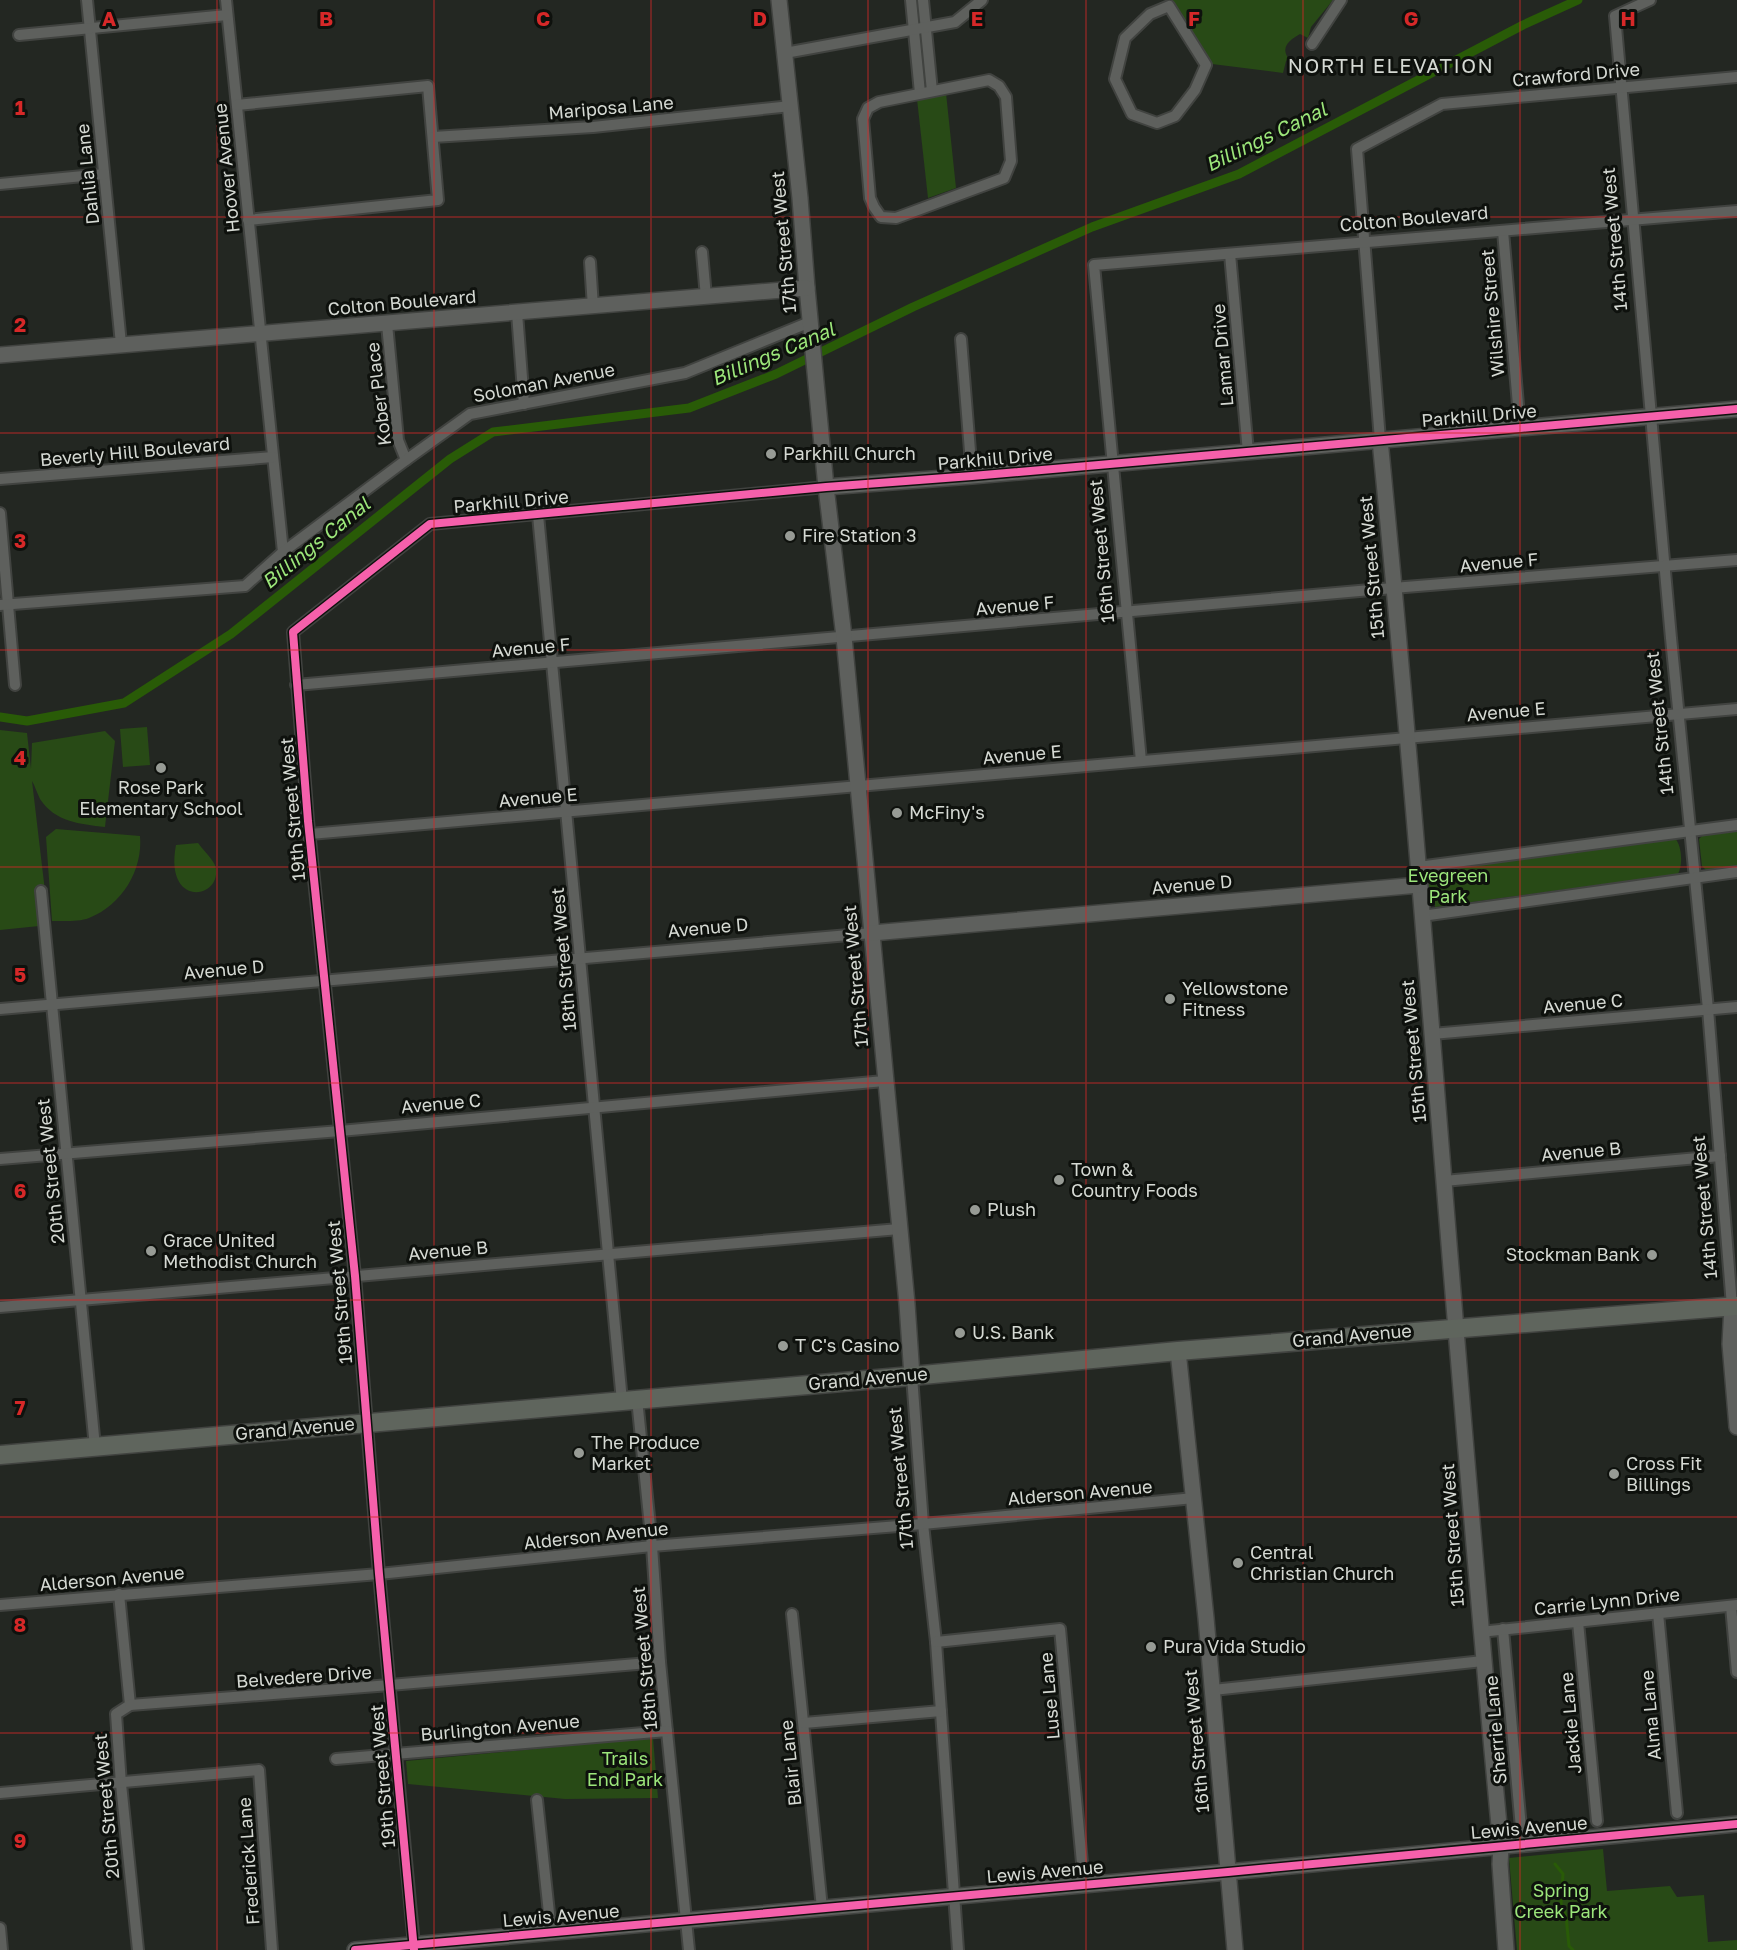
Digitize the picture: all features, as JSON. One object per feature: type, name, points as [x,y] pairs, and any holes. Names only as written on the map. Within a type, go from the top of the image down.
[{"type":"main road","name":"Grand Avenue","points":[[0,1455],[912,1376],[1178,1350],[1735,1306]]},
{"type":"street","name":"Dahlia Lane","points":[[87,0],[122,344]]},
{"type":"street","name":"Hoover Avenue","points":[[226,0],[261,333]]},
{"type":"street","name":"17th Street West","points":[[779,0],[872,933],[923,1524],[936,1642],[958,1950]]},
{"type":"street","points":[[911,0],[920,93]]},
{"type":"street","points":[[923,0],[932,91]]},
{"type":"street","points":[[785,53],[955,22],[982,0]]},
{"type":"street","points":[[1312,44],[1341,0]]},
{"type":"street","name":"14th Street West","points":[[1650,0],[1615,16],[1735,1306],[1730,1344],[1737,1427]]},
{"type":"street","points":[[1167,3],[1206,65],[1195,90],[1174,116],[1157,123],[1132,114],[1115,79],[1125,38],[1150,14],[1167,3]]},
{"type":"street","points":[[18,35],[227,15]]},
{"type":"street","name":"Crawford Drive","points":[[1357,148],[1442,104],[1737,77]]},
{"type":"street","points":[[989,80],[999,86],[1006,97],[1011,161],[1008,170],[1004,178],[926,208],[896,218],[881,217],[870,198],[863,119],[868,108],[879,102],[932,91],[989,80]]},
{"type":"street","points":[[237,105],[428,86],[434,137],[438,200],[248,220]]},
{"type":"street","name":"Mariposa Lane","points":[[434,137],[593,127],[790,106]]},
{"type":"street","name":"15th Street West","points":[[1357,148],[1457,1328],[1480,1632],[1501,1846],[1500,1864],[1506,1950]]},
{"type":"street","points":[[0,184],[104,174]]},
{"type":"street","name":"Colton Boulevard","points":[[1094,265],[1737,211]]},
{"type":"street","name":"Wilshire Street","points":[[1503,231],[1520,428]]},
{"type":"street","points":[[702,252],[706,297]]},
{"type":"street","name":"Lamar Drive","points":[[1230,254],[1248,452]]},
{"type":"street","points":[[590,262],[593,307]]},
{"type":"street","name":"16th Street West","points":[[1094,265],[1141,761]]},
{"type":"street","name":"Colton Boulevard","points":[[0,355],[807,288]]},
{"type":"street","points":[[517,313],[524,404]]},
{"type":"street","name":"Soloman Avenue","points":[[283,552],[470,414],[685,373],[810,322]]},
{"type":"street","name":"Kober Place","points":[[387,324],[398,440],[406,460]]},
{"type":"street","points":[[4,604],[245,586],[283,552],[261,333]]},
{"type":"street","points":[[961,339],[972,476]]},
{"type":"street","name":"Parkhill Drive","points":[[293,632],[430,524],[826,487],[1737,409]]},
{"type":"street","name":"Beverly Hill Boulevard","points":[[0,479],[273,457]]},
{"type":"street","points":[[0,513],[4,604],[15,685]]},
{"type":"street","name":"18th Street West","points":[[538,515],[608,1254],[652,1546],[660,1662],[689,1950]]},
{"type":"street","name":"Avenue F","points":[[296,685],[1393,588],[1737,560]]},
{"type":"street","name":"19th Street West","points":[[293,632],[310,834],[355,1276],[379,1574],[414,1947]]},
{"type":"street","name":"Avenue E","points":[[310,834],[1737,709]]},
{"type":"street","points":[[1418,867],[1737,825]]},
{"type":"street","points":[[1422,916],[1737,872]]},
{"type":"street","name":"Avenue D","points":[[0,1009],[1419,885]]},
{"type":"street","name":"20th Street West","points":[[41,891],[95,1447]]},
{"type":"street","name":"Avenue C","points":[[1432,1034],[1737,1007]]},
{"type":"street","name":"Avenue C","points":[[0,1159],[340,1131],[885,1081]]},
{"type":"street","name":"Avenue B","points":[[1444,1181],[1720,1156]]},
{"type":"street","name":"Avenue B","points":[[0,1307],[899,1229]]},
{"type":"street","name":"16th Street West","points":[[1178,1350],[1213,1690],[1235,1950]]},
{"type":"street","name":"Alderson Avenue","points":[[0,1605],[379,1574],[652,1546],[923,1524],[1194,1498]]},
{"type":"street","points":[[119,1594],[130,1705]]},
{"type":"street","points":[[1734,1605],[1737,1672]]},
{"type":"street","name":"Carrie Lynn Drive","points":[[1480,1632],[1734,1605]]},
{"type":"street","name":"Alma Lane","points":[[1658,1613],[1677,1813]]},
{"type":"street","name":"Blair Lane","points":[[792,1614],[822,1908]]},
{"type":"street","name":"Jackie Lane","points":[[1578,1622],[1597,1821]]},
{"type":"street","name":"Luse Lane","points":[[936,1642],[1060,1629],[1084,1884]]},
{"type":"street","name":"Sherrie Lane","points":[[1503,1629],[1521,1828]]},
{"type":"street","points":[[1213,1690],[1483,1661]]},
{"type":"street","name":"Belvedere Drive","points":[[130,1705],[660,1662]]},
{"type":"street","name":"20th Street West","points":[[130,1705],[116,1714],[138,1950]]},
{"type":"street","points":[[804,1723],[941,1711]]},
{"type":"street","name":"Burlington Avenue","points":[[336,1759],[667,1731]]},
{"type":"street","name":"Frederick Lane","points":[[121,1784],[259,1770],[272,1950]]},
{"type":"street","points":[[0,1793],[121,1784]]},
{"type":"street","points":[[537,1800],[551,1932]]},
{"type":"street","name":"Lewis Avenue","points":[[356,1950],[414,1947],[551,1932],[1737,1824]]},
{"type":"street","points":[[0,1928],[2,1950]]},
{"type":"green space","points":[[1172,0],[1333,0],[1311,27],[1308,38],[1300,34],[1287,45],[1285,51],[1289,59],[1286,61],[1283,73],[1212,64]]},
{"type":"green space","points":[[946,93],[956,188],[928,198],[917,99]]},
{"type":"green space","points":[[147,727],[150,765],[123,767],[120,729]]},
{"type":"green space","points":[[0,730],[27,733],[31,769],[32,743],[105,731],[115,741],[105,827],[77,823],[53,813],[40,799],[32,781],[49,925],[0,930]]},
{"type":"green space","points":[[56,829],[140,836],[138,861],[128,885],[111,904],[89,918],[76,921],[52,921],[46,837]]},
{"type":"green space","points":[[1737,831],[1737,866],[1706,870],[1702,866],[1699,839],[1702,836]]},
{"type":"green space","name":"Evegreen Park","points":[[1675,838],[1681,856],[1678,874],[1435,907],[1435,904],[1429,902],[1427,877],[1431,870]]},
{"type":"green space","points":[[198,843],[215,866],[215,879],[210,887],[193,892],[184,888],[178,879],[174,865],[176,845]]},
{"type":"green space","name":"Trails End Park","points":[[653,1738],[658,1798],[565,1799],[408,1784],[406,1761]]},
{"type":"green space","name":"Spring Creek Park","points":[[1603,1849],[1607,1891],[1670,1886],[1677,1897],[1704,1895],[1708,1942],[1737,1940],[1737,1950],[1517,1950],[1509,1858]]},
{"type":"waterway","name":"Billings Canal","points":[[0,717],[27,721],[124,703],[231,634],[450,459],[493,432],[689,408],[776,374],[913,307],[1092,227],[1239,174],[1523,25],[1578,0]]},
{"type":"waterway","points":[[1555,1864],[1563,1874],[1561,1905],[1566,1916],[1569,1946],[1573,1950]]},
{"type":"cycle path","points":[[414,1950],[379,1574],[355,1276],[308,821],[293,632],[430,524],[826,487],[1737,409]]},
{"type":"cycle path","points":[[355,1950],[1737,1824]]},
{"type":"place","name":"Parkhill Church","points":[[771,454]]},
{"type":"place","name":"Fire Station 3","points":[[790,536]]},
{"type":"place","name":"Rose Park Elementary School","points":[[161,768]]},
{"type":"place","name":"McFiny's","points":[[897,813]]},
{"type":"place","name":"Yellowstone Fitness","points":[[1170,999]]},
{"type":"place","name":"Town & Country Foods","points":[[1059,1180]]},
{"type":"place","name":"Plush","points":[[975,1210]]},
{"type":"place","name":"Grace United Methodist Church","points":[[151,1251]]},
{"type":"place","name":"Stockman Bank","points":[[1652,1255]]},
{"type":"place","name":"U.S. Bank","points":[[960,1333]]},
{"type":"place","name":"T C's Casino","points":[[783,1346]]},
{"type":"place","name":"The Produce Market","points":[[579,1453]]},
{"type":"place","name":"Cross Fit Billings","points":[[1614,1474]]},
{"type":"place","name":"Central Christian Church","points":[[1238,1563]]},
{"type":"place","name":"Pura Vida Studio","points":[[1151,1647]]},
{"type":"district","name":"NORTH ELEVATION","points":[[1391,66]]}]
